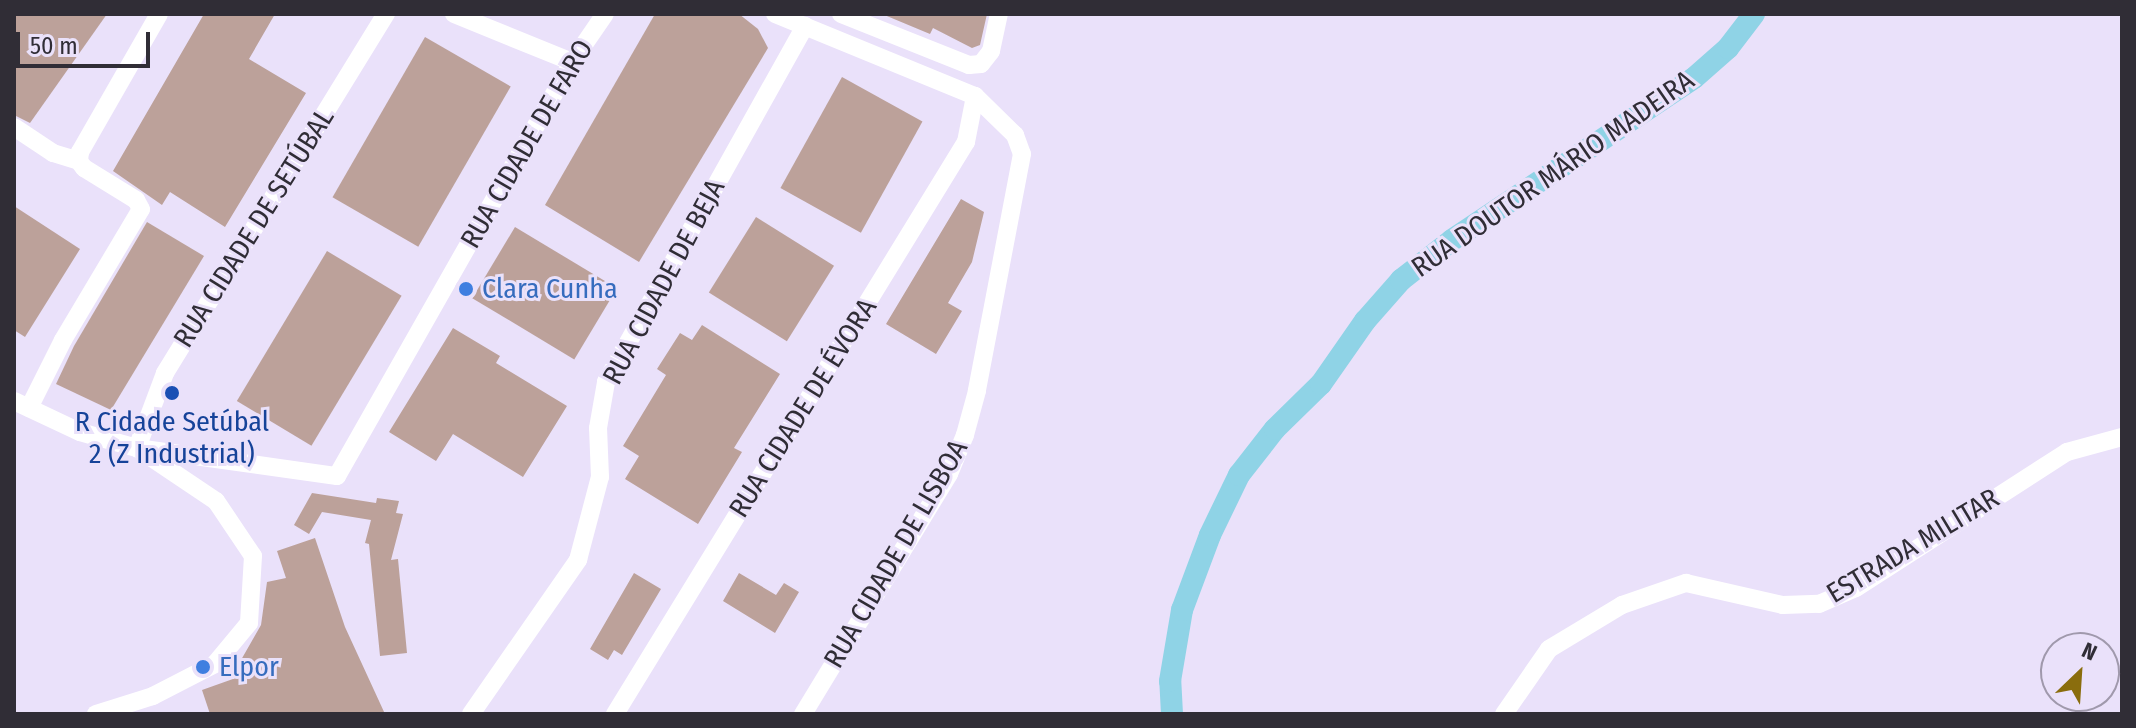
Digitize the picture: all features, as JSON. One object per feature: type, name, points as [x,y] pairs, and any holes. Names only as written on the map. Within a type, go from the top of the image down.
[{"type":"main road","name":"RUA DOUTOR MÁRIO MADEIRA","points":[[1172,714],[1170,681],[1182,610],[1210,535],[1239,475],[1275,429],[1321,384],[1365,321],[1401,280],[1452,240],[1694,78],[1728,48],[1754,14]]},
{"type":"street","points":[[79,161],[80,152],[159,14]]},
{"type":"street","name":"RUA CIDADE DE SETÚBAL","points":[[137,448],[165,373],[386,14]]},
{"type":"street","points":[[454,14],[572,62]]},
{"type":"street","name":"RUA CIDADE DE FARO","points":[[137,448],[337,476],[572,62],[605,14]]},
{"type":"street","points":[[775,14],[975,96]]},
{"type":"street","points":[[841,14],[969,65],[981,64],[991,51],[999,14]]},
{"type":"street","name":"RUA CIDADE DE BEJA","points":[[471,714],[578,560],[600,477],[598,428],[606,382],[805,26]]},
{"type":"street","name":"RUA CIDADE DE LISBOA","points":[[803,714],[949,474],[965,435],[977,391],[1022,154],[1015,135],[975,96]]},
{"type":"street","name":"RUA CIDADE DE ÉVORA","points":[[615,714],[966,142],[975,96]]},
{"type":"street","points":[[14,127],[53,153],[79,161],[84,168],[136,200],[141,209],[22,405],[80,432],[137,448],[216,501],[253,556],[249,623],[215,664],[153,696],[96,714]]},
{"type":"street","name":"ESTRADA MILITAR","points":[[1504,714],[1549,649],[1622,605],[1686,583],[1783,605],[1819,604],[1856,588],[2067,452],[2122,437]]},
{"type":"building","points":[[14,14],[107,14],[30,123],[14,115]]},
{"type":"building","points":[[204,14],[275,14],[249,59],[306,93],[225,227],[170,192],[162,205],[113,171]]},
{"type":"building","points":[[655,14],[739,14],[758,29],[768,48],[639,262],[545,205]]},
{"type":"building","points":[[882,14],[987,14],[980,45],[972,48],[933,28],[930,34]]},
{"type":"building","points":[[425,37],[511,86],[418,247],[332,197]]},
{"type":"building","points":[[842,77],[922,122],[861,233],[780,188]]},
{"type":"building","points":[[961,199],[984,212],[972,262],[948,303],[962,311],[936,354],[886,324]]},
{"type":"building","points":[[14,206],[80,249],[25,337],[14,330]]},
{"type":"building","points":[[756,217],[834,266],[787,341],[709,292]]},
{"type":"building","points":[[147,222],[204,256],[111,410],[56,384],[74,346]]},
{"type":"building","points":[[515,227],[617,288],[574,359],[472,298]]},
{"type":"building","points":[[327,251],[402,296],[311,446],[237,401]]},
{"type":"building","points":[[702,325],[780,374],[734,448],[742,452],[698,524],[625,479],[639,456],[623,446],[666,375],[657,369],[680,333],[692,340]]},
{"type":"building","points":[[453,328],[500,356],[496,363],[567,406],[523,477],[453,434],[436,461],[389,432]]},
{"type":"building","points":[[312,493],[376,503],[377,498],[399,501],[396,513],[403,514],[391,560],[398,559],[407,653],[380,656],[369,544],[365,543],[371,520],[322,512],[309,534],[294,525]]},
{"type":"building","points":[[315,538],[345,627],[385,714],[210,714],[202,690],[247,674],[241,660],[261,625],[267,582],[286,578],[277,551]]},
{"type":"building","points":[[634,573],[661,589],[622,655],[614,650],[608,660],[590,649]]},
{"type":"building","points":[[739,573],[776,595],[784,583],[799,592],[775,633],[723,601]]},
{"type":"place","name":"Clara Cunha","points":[[466,289]]},
{"type":"place","name":"R Cidade Setúbal 2 (Z Industrial)","points":[[172,393]]},
{"type":"place","name":"Elpor","points":[[203,667]]}]
